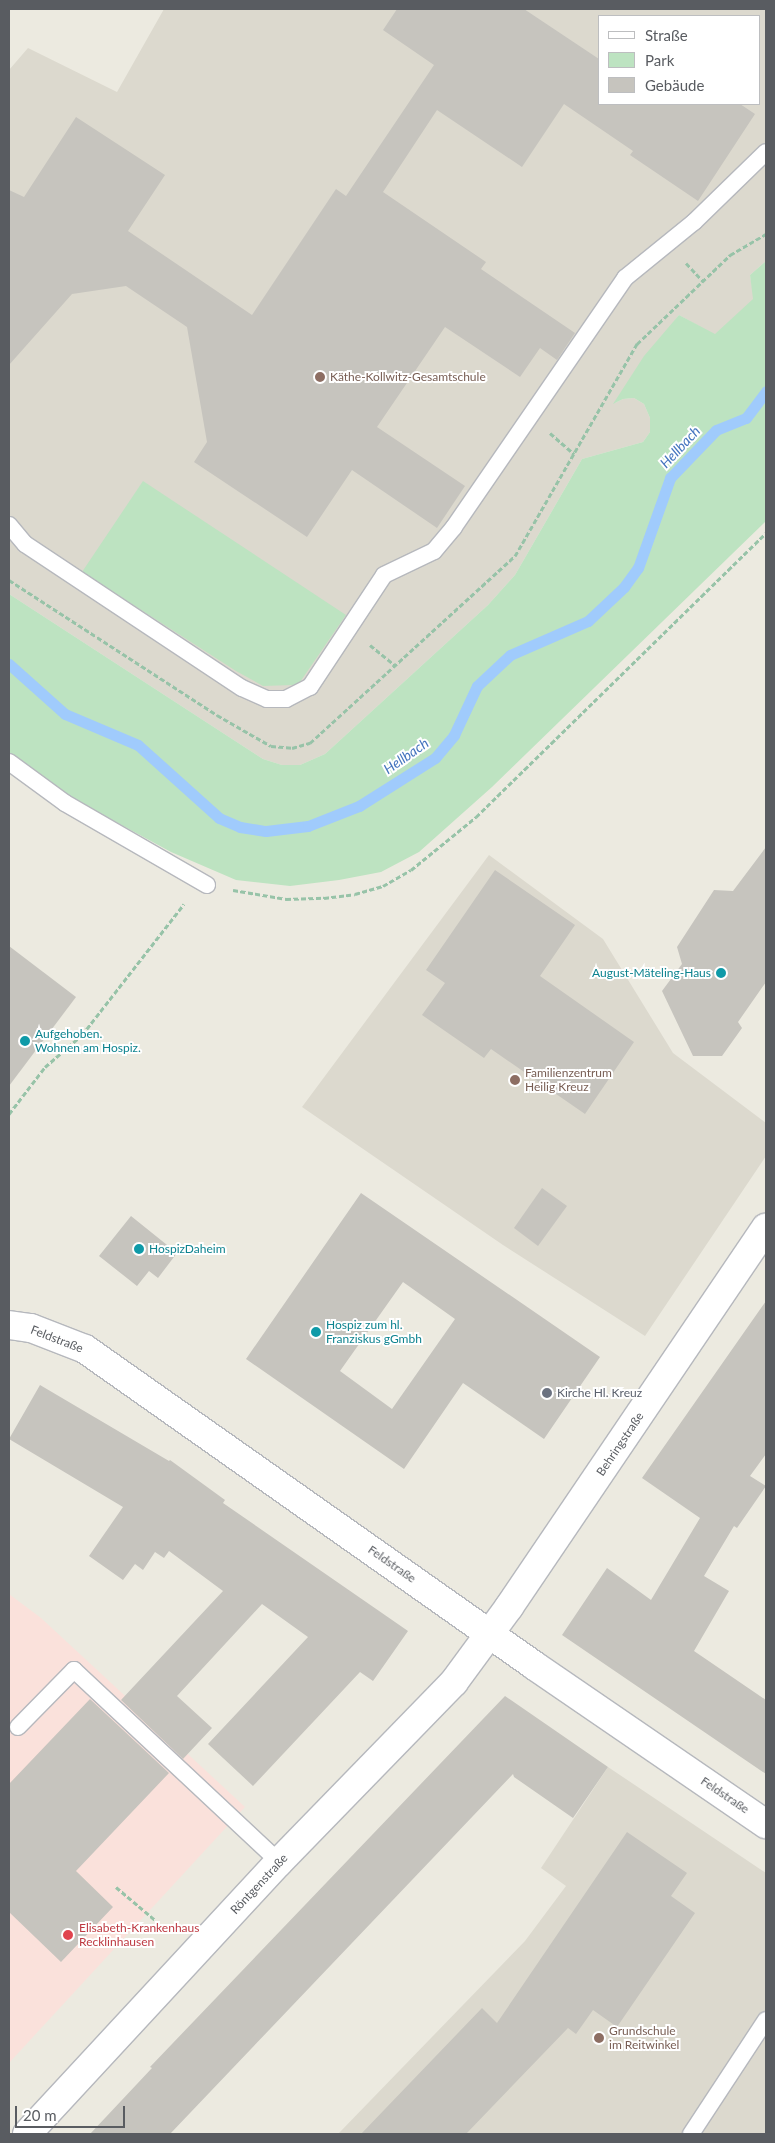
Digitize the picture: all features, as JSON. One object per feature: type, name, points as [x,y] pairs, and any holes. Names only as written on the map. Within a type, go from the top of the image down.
[{"type":"street","name":"Behringstraße","points":[[490,1633],[766,1228]]},
{"type":"street","name":"Feldstraße","points":[[9,1325],[31,1328],[85,1349],[766,1824]]},
{"type":"street","name":"Röntgenstraße","points":[[27,2134],[279,1862],[454,1682],[490,1633]]},
{"type":"lane","points":[[9,525],[25,544],[163,651],[267,698],[286,699],[310,687],[352,632],[384,575],[434,552],[535,419],[625,278],[673,248],[766,152]]},
{"type":"lane","points":[[9,762],[65,804],[207,885]]},
{"type":"lane","points":[[18,1727],[74,1670],[279,1862]]},
{"type":"lane","points":[[691,2134],[766,2020]]},
{"type":"path","points":[[696,274],[703,281]]},
{"type":"path","points":[[564,445],[574,454]]},
{"type":"path","points":[[9,1114],[45,1067],[82,1035],[178,910],[207,885],[286,899],[324,898],[355,894],[383,886],[411,870],[476,817],[766,533]]},
{"type":"path","points":[[375,649],[395,665]]},
{"type":"path","points":[[150,672],[163,651]]},
{"type":"path","points":[[116,1887],[155,1920]]},
{"type":"shaded area","name":"Käthe-Kollwitz-Gesamtschule","points":[[164,9],[766,9],[766,261],[750,275],[754,299],[715,335],[679,315],[615,403],[623,399],[634,398],[644,404],[650,418],[650,432],[643,442],[582,459],[515,575],[488,605],[325,754],[300,765],[282,765],[263,759],[9,594],[9,70],[28,48],[117,92]]},
{"type":"shaded area","name":"Familienzentrum Heilig Kreuz","points":[[489,855],[603,939],[673,1053],[766,1123],[766,1156],[645,1336],[503,1245],[302,1107]]},
{"type":"shaded area","name":"Elisabeth-Krankenhaus Recklinhausen","points":[[9,1594],[41,1618],[245,1807],[9,2063]]},
{"type":"shaded area","name":"Grundschule im Reitwinkel","points":[[608,1767],[766,1873],[766,2134],[338,2134],[525,1941],[566,1886],[541,1868]]},
{"type":"green space","points":[[766,261],[766,521],[492,787],[419,852],[381,872],[339,880],[290,886],[236,880],[171,852],[37,779],[9,753],[9,594],[263,759],[282,765],[300,765],[325,754],[488,605],[515,575],[582,459],[643,442],[650,432],[650,418],[644,404],[634,398],[623,399],[613,404],[644,356],[679,315],[715,334],[753,299],[750,275]]},
{"type":"green space","points":[[143,481],[346,615],[300,682],[293,685],[263,686],[236,671],[82,572]]},
{"type":"building","points":[[397,9],[524,9],[598,58],[598,105],[742,105],[755,114],[698,201],[630,155],[633,151],[564,104],[522,167],[437,110],[383,192],[486,262],[481,269],[575,333],[557,360],[540,348],[520,377],[445,327],[377,427],[465,486],[437,528],[352,470],[307,537],[194,462],[207,442],[187,327],[126,286],[72,294],[9,365],[9,190],[24,197],[76,117],[165,175],[128,231],[252,315],[336,189],[346,196],[434,65],[383,30]]},
{"type":"building","name":"August-Mäteling-Haus","points":[[766,847],[766,982],[738,1022],[742,1028],[722,1056],[693,1056],[662,991],[682,964],[677,947],[714,890],[733,891]]},
{"type":"building","points":[[495,870],[575,925],[540,976],[634,1042],[585,1114],[491,1049],[484,1058],[422,1015],[445,983],[426,970]]},
{"type":"building","name":"Aufgehoben. Wohnen am Hospiz.","points":[[9,946],[76,997],[9,1086]]},
{"type":"building","points":[[542,1188],[567,1206],[538,1246],[514,1228]]},
{"type":"building","name":"Hospiz zum hl. Franziskus gGmbh","points":[[361,1193],[600,1357],[544,1439],[463,1383],[404,1469],[246,1359]],"holes":[[[403,1282],[455,1319],[392,1409],[340,1371]]]},
{"type":"building","name":"HospizDaheim","points":[[131,1216],[177,1253],[158,1278],[149,1271],[137,1286],[99,1256]]},
{"type":"building","points":[[766,1301],[766,1454],[750,1476],[766,1486],[737,1528],[734,1526],[704,1576],[729,1591],[694,1651],[766,1700],[766,1774],[562,1635],[607,1568],[651,1600],[700,1518],[642,1478]]},
{"type":"building","points":[[40,1385],[170,1460],[225,1500],[223,1503],[408,1631],[373,1681],[360,1672],[253,1786],[208,1744],[308,1637],[262,1604],[177,1696],[212,1728],[183,1759],[121,1700],[223,1591],[169,1551],[164,1558],[155,1552],[143,1570],[135,1564],[123,1580],[89,1556],[123,1507],[9,1439]]},
{"type":"building","points":[[505,1696],[608,1767],[573,1818],[514,1777],[513,1774],[170,2134],[90,2134],[152,2068],[150,2067]]},
{"type":"building","points":[[90,1699],[169,1773],[76,1871],[113,1907],[61,1962],[9,1912],[9,1784]]},
{"type":"building","points":[[627,1832],[687,1873],[671,1896],[695,1913],[617,2027],[593,2010],[576,2034],[568,2028],[466,2134],[361,2134],[482,2008],[497,2023]]},
{"type":"waterway","name":"Hellbach","points":[[9,664],[65,714],[138,745],[219,818],[240,827],[266,831],[308,826],[359,806],[435,758],[454,735],[477,686],[510,655],[588,621],[624,587],[638,568],[670,478],[716,430],[746,418],[766,391]]},
{"type":"place","name":"Käthe-Kollwitz-Gesamtschule","points":[[320,377]]},
{"type":"place","name":"August-Mäteling-Haus","points":[[721,973]]},
{"type":"place","name":"Aufgehoben. Wohnen am Hospiz.","points":[[25,1041]]},
{"type":"place","name":"Familienzentrum Heilig Kreuz","points":[[515,1080]]},
{"type":"place","name":"HospizDaheim","points":[[139,1249]]},
{"type":"place","name":"Hospiz zum hl. Franziskus gGmbh","points":[[316,1332]]},
{"type":"place","name":"Kirche Hl. Kreuz","points":[[547,1393]]},
{"type":"place","name":"Elisabeth-Krankenhaus Recklinhausen","points":[[68,1935]]},
{"type":"place","name":"Grundschule im Reitwinkel","points":[[599,2038]]}]
